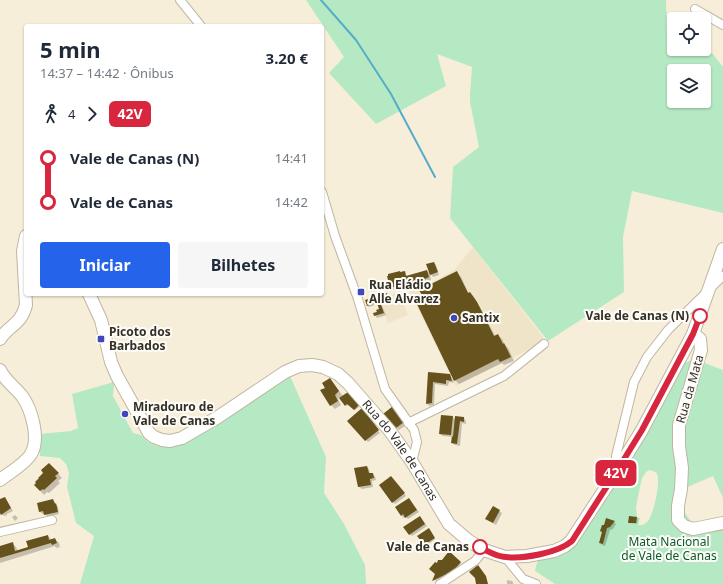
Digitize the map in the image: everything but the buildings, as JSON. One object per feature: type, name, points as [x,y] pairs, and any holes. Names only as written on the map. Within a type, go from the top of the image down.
[{"type":"street","points":[[180,0],[199,24]]},
{"type":"street","points":[[696,9],[723,25]]},
{"type":"street","points":[[324,199],[335,236],[358,299],[385,389],[414,430],[417,442],[412,462]]},
{"type":"street","points":[[24,246],[24,269]]},
{"type":"street","name":"Rua do Vale de Canas","points":[[90,296],[101,320],[111,362],[117,376],[149,433],[154,437],[170,441],[182,438],[218,417],[285,372],[299,366],[323,366],[338,374],[348,383],[390,431],[412,462],[449,524],[484,550],[505,558],[554,551],[572,541],[642,430],[693,334],[723,249]]},
{"type":"street","points":[[618,469],[616,456],[634,382],[647,357],[668,330],[723,276]]},
{"type":"street","points":[[0,339],[24,313],[26,305],[26,296]]},
{"type":"street","name":"Rua da Mata","points":[[693,334],[700,339],[701,350],[679,425],[679,446],[682,468],[678,520],[684,526],[693,529],[723,523]]},
{"type":"street","points":[[408,422],[504,376],[544,344]]},
{"type":"street","points":[[0,370],[3,377],[22,396],[30,412],[34,429],[34,444],[31,455],[22,464],[0,480]]},
{"type":"street","points":[[0,532],[52,520]]},
{"type":"street","points":[[440,584],[475,562],[484,550]]},
{"type":"street","points":[[505,558],[522,579],[536,584]]},
{"type":"shaded area","points":[[473,247],[546,341],[456,386],[408,289],[422,286],[437,280],[455,269]]},
{"type":"shaded area","points":[[399,293],[408,315],[388,323],[381,302],[389,300],[388,295]]},
{"type":"green space","points":[[306,0],[666,0],[667,56],[711,56],[711,53],[723,67],[723,213],[632,191],[623,237],[624,292],[548,341],[450,218],[453,167],[479,147],[470,102],[472,67],[437,54],[446,86],[376,124],[329,73],[344,57],[324,27],[324,24],[322,24]]},
{"type":"green space","name":"Mata Nacional de Vale de Canas","points":[[694,359],[723,370],[723,498],[713,476],[683,489],[683,501],[685,513],[692,523],[723,519],[723,584],[555,584],[535,571],[539,559],[581,533],[589,525],[602,506],[618,474],[683,364]],"holes":[[[649,470],[656,472],[658,478],[656,499],[652,514],[647,522],[645,524],[638,525],[640,518],[637,517],[636,507],[642,478]]]},
{"type":"green space","points":[[290,376],[326,457],[324,493],[344,524],[365,565],[366,584],[80,584],[94,536],[76,523],[67,487],[69,473],[66,464],[60,458],[40,456],[39,434],[71,431],[78,428],[72,394],[114,382],[113,396],[133,433],[141,435],[148,442],[157,446],[173,445]]},
{"type":"waterway","points":[[321,0],[356,40],[391,94],[435,177]]},
{"type":"bus line","name":"42V","points":[[480,547],[505,558],[554,551],[572,541],[642,430],[693,334],[700,316]]},
{"type":"place","name":"Rua Eládio Alle Alvarez","points":[[361,292]]},
{"type":"place","name":"Vale de Canas (N)","points":[[700,316]]},
{"type":"place","name":"Santix","points":[[454,318]]},
{"type":"place","name":"Picoto dos Barbados","points":[[101,339]]},
{"type":"place","name":"Miradouro de Vale de Canas","points":[[125,414]]},
{"type":"place","name":"Vale de Canas","points":[[480,547]]}]
